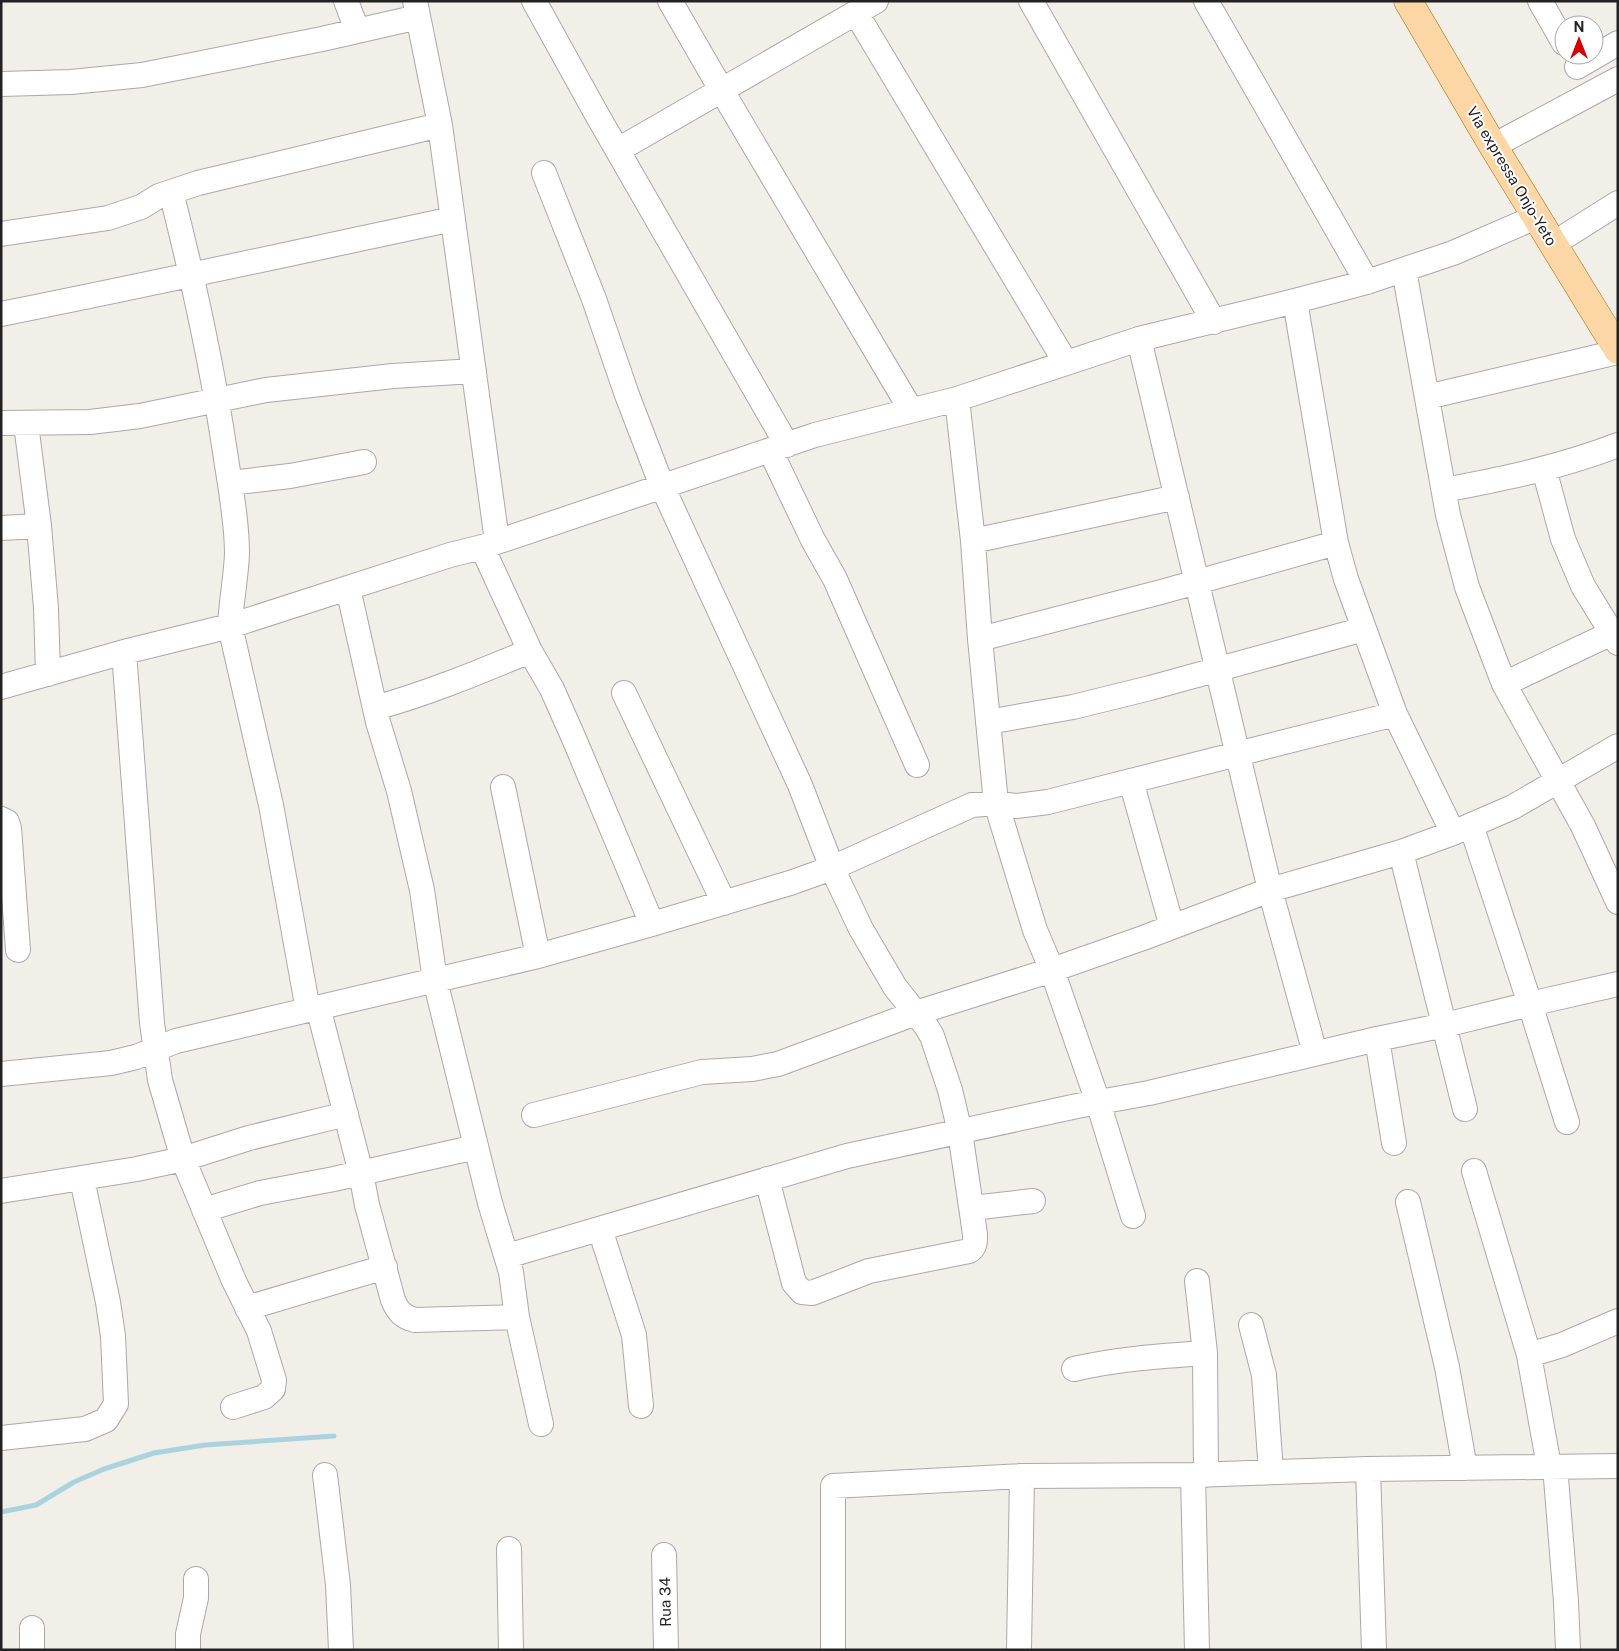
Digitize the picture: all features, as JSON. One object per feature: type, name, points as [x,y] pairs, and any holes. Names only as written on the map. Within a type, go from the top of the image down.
[{"type":"main road","name":"Via expressa Onjo-Yeto","points":[[1408,1],[1493,146],[1618,351]]},
{"type":"street","points":[[346,1],[357,30]]},
{"type":"street","points":[[534,1],[618,150],[779,447],[813,540],[835,579],[917,765]]},
{"type":"street","points":[[670,1],[912,410]]},
{"type":"street","points":[[1031,1],[1214,322]]},
{"type":"street","points":[[1206,1],[1367,282]]},
{"type":"street","points":[[1540,1],[1554,26]]},
{"type":"street","points":[[618,150],[866,7],[1066,363]]},
{"type":"street","points":[[1,84],[71,82],[142,75],[322,39],[357,30],[417,9],[440,125],[474,371],[490,544],[530,650],[552,689],[652,924]]},
{"type":"street","points":[[1604,49],[1618,43]]},
{"type":"street","points":[[1576,65],[1593,94]]},
{"type":"street","points":[[1493,146],[1618,79]]},
{"type":"street","points":[[1,234],[108,218],[141,207],[159,196],[198,183],[440,125]]},
{"type":"street","points":[[544,173],[594,299],[627,395],[662,486],[800,785],[832,868],[861,929],[896,987],[932,1036],[950,1090],[960,1132],[972,1208],[975,1244],[972,1249],[869,1272],[812,1293],[805,1293],[798,1290],[794,1283],[767,1179]]},
{"type":"street","points":[[171,192],[191,274],[217,399],[235,518],[237,554],[230,626],[313,1009],[346,1114],[367,1205],[398,1310],[408,1318],[416,1320],[517,1317]]},
{"type":"street","points":[[1553,244],[1618,202]]},
{"type":"street","points":[[1,688],[124,652],[230,626],[450,555],[490,544],[815,435],[957,399],[1139,340],[1367,282],[1453,253],[1536,216]]},
{"type":"street","points":[[1,314],[453,219]]},
{"type":"street","points":[[1404,270],[1448,515],[1467,587],[1504,684],[1583,826],[1618,902]]},
{"type":"street","points":[[1295,301],[1336,543],[1346,579],[1395,714],[1462,829],[1530,1004],[1567,1122]]},
{"type":"street","points":[[1139,340],[1270,890],[1315,1053]]},
{"type":"street","points":[[1427,397],[1618,351]]},
{"type":"street","points":[[1,423],[90,422],[140,416],[266,390],[393,376],[474,371]]},
{"type":"street","points":[[957,399],[974,541],[980,639],[996,803],[1035,930],[1052,970],[1098,1102],[1133,1216]]},
{"type":"street","points":[[26,424],[39,526],[46,608],[48,674]]},
{"type":"street","points":[[1444,490],[1544,469],[1593,455],[1618,445]]},
{"type":"street","points":[[230,483],[290,476],[364,462]]},
{"type":"street","points":[[1504,684],[1615,638],[1583,586],[1563,539],[1544,469]]},
{"type":"street","points":[[974,541],[1177,497]]},
{"type":"street","points":[[1,528],[39,526]]},
{"type":"street","points":[[980,639],[1336,543]]},
{"type":"street","points":[[348,588],[375,708],[399,791],[422,890],[435,980],[490,1203],[511,1272],[517,1317],[541,1424]]},
{"type":"street","points":[[988,722],[1073,707],[1218,670],[1364,628]]},
{"type":"street","points":[[375,708],[462,680],[530,650]]},
{"type":"street","points":[[124,652],[152,1023],[160,1080],[183,1159],[247,1308],[259,1331],[274,1385],[270,1393],[264,1398],[233,1407]]},
{"type":"street","points":[[624,693],[724,902]]},
{"type":"street","points":[[1,1074],[112,1063],[136,1057],[176,1040],[538,956],[790,883],[832,868],[964,808],[996,803],[1030,805],[1395,714]]},
{"type":"street","points":[[534,1115],[677,1077],[702,1072],[752,1070],[778,1064],[916,1013],[1052,970],[1270,890],[1401,852],[1513,807],[1618,746]]},
{"type":"street","points":[[1131,781],[1172,927]]},
{"type":"street","points":[[504,787],[538,956]]},
{"type":"street","points":[[1,819],[7,822],[9,828],[18,950]]},
{"type":"street","points":[[1401,852],[1465,1109]]},
{"type":"street","points":[[507,1256],[847,1156],[1098,1102],[1149,1093],[1618,984]]},
{"type":"street","points":[[1376,1039],[1394,1143]]},
{"type":"street","points":[[1,1192],[183,1159],[249,1138],[346,1114]]},
{"type":"street","points":[[204,1210],[260,1193],[476,1147]]},
{"type":"street","points":[[1474,1171],[1529,1355],[1552,1466],[1566,1602],[1568,1650]]},
{"type":"street","points":[[1,1438],[85,1429],[106,1420],[116,1404],[113,1336],[108,1302],[82,1178]]},
{"type":"street","points":[[972,1208],[1034,1201]]},
{"type":"street","points":[[1408,1202],[1447,1367],[1465,1468]]},
{"type":"street","points":[[600,1229],[634,1335],[641,1406]]},
{"type":"street","points":[[247,1308],[385,1267]]},
{"type":"street","points":[[1197,1281],[1205,1353],[1199,1475],[1197,1650]]},
{"type":"street","points":[[1529,1355],[1562,1345],[1618,1321]]},
{"type":"street","points":[[1252,1325],[1264,1375],[1271,1472]]},
{"type":"street","points":[[1074,1369],[1097,1364],[1205,1353]]},
{"type":"street","points":[[833,1650],[833,1486],[1022,1476],[1199,1475],[1368,1469],[1618,1466]]},
{"type":"street","points":[[1368,1469],[1374,1650]]},
{"type":"street","points":[[325,1475],[338,1585],[341,1650]]},
{"type":"street","points":[[1020,1650],[1022,1476]]},
{"type":"street","points":[[509,1549],[511,1650]]},
{"type":"street","name":"Rua 34","points":[[664,1555],[666,1650]]},
{"type":"street","points":[[188,1650],[188,1634],[196,1598],[196,1579]]},
{"type":"waterway","points":[[1,1512],[36,1505],[74,1482],[104,1469],[154,1453],[205,1445],[334,1436]]}]
